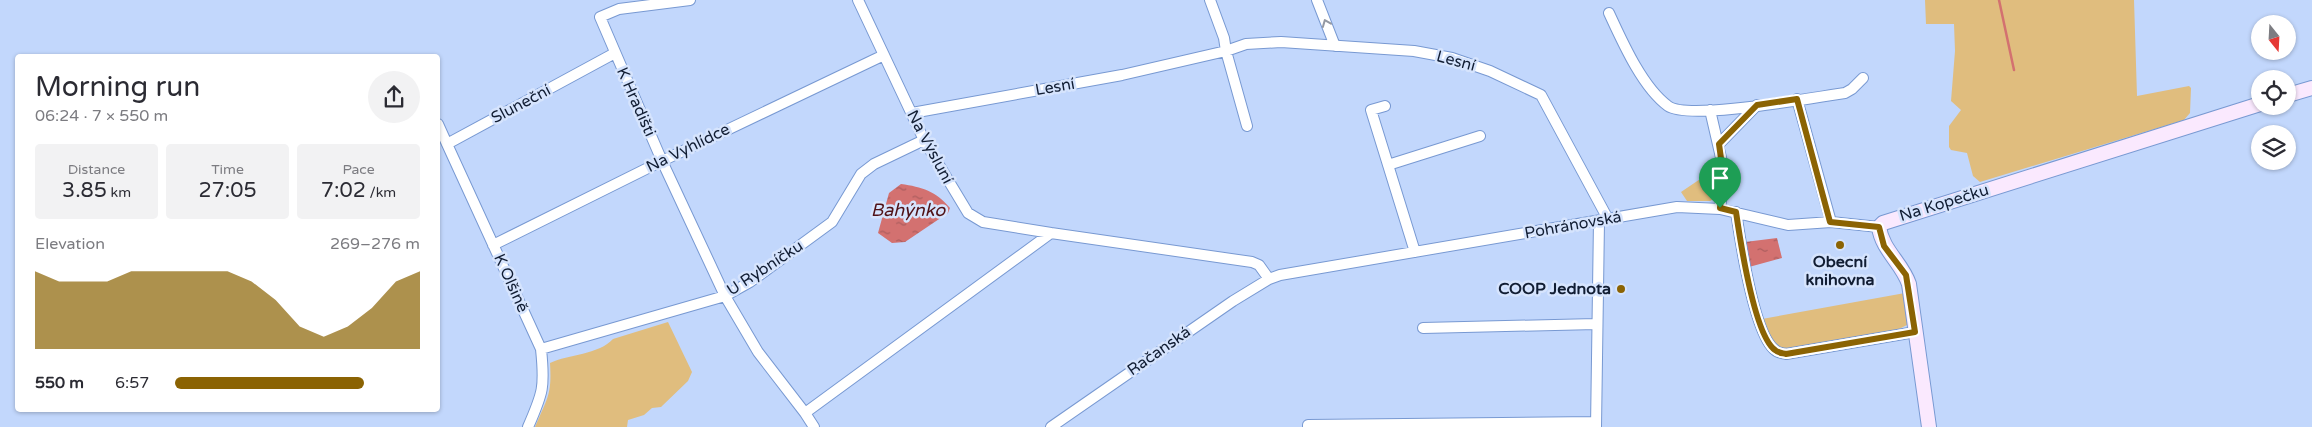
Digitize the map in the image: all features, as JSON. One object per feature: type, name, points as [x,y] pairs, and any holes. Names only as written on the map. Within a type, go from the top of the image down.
[{"type":"street","name":"K Hradišti","points":[[690,0],[619,8],[600,17],[662,161],[725,296]]},
{"type":"street","name":"Na Výsluní","points":[[858,0],[924,140],[963,207],[976,219],[1052,233],[1252,262],[1259,265],[1269,279]]},
{"type":"street","points":[[1210,0],[1224,38],[1247,126]]},
{"type":"street","points":[[1317,0],[1335,46]]},
{"type":"street","points":[[1609,13],[1625,47],[1649,86],[1668,106],[1676,110],[1710,110],[1846,93],[1852,90],[1863,78]]},
{"type":"street","name":"Lesní","points":[[912,113],[1122,75],[1226,51],[1246,44],[1272,43],[1414,51],[1452,58],[1490,71],[1541,95],[1604,220]]},
{"type":"street","name":"Sluneční","points":[[447,144],[615,53]]},
{"type":"street","name":"Na Vyhlídce","points":[[494,245],[662,161],[884,54]]},
{"type":"street","points":[[2296,93],[2312,88]]},
{"type":"street","points":[[1797,99],[1830,222]]},
{"type":"street","points":[[1719,144],[1757,105]]},
{"type":"street","points":[[1385,106],[1371,110],[1415,252]]},
{"type":"street","name":"Na Kopečku","points":[[1929,427],[1906,275],[1884,246],[1879,227],[1889,220],[2251,107]]},
{"type":"street","points":[[1710,110],[1719,144],[1723,173],[1720,208]]},
{"type":"street","points":[[440,128],[447,144]]},
{"type":"street","points":[[1388,165],[1480,136]]},
{"type":"street","name":"U Rybníčku","points":[[541,349],[725,296],[750,282],[832,222],[861,174],[874,164],[924,140]]},
{"type":"street","name":"K Olšině","points":[[447,144],[541,349],[544,379],[543,390],[528,427]]},
{"type":"street","name":"Pohránovská","points":[[1269,279],[1296,272],[1676,207],[1720,208],[1761,220],[1788,225],[1830,222],[1879,227]]},
{"type":"street","points":[[1736,212],[1754,305],[1767,340],[1774,350],[1786,354],[1915,332]]},
{"type":"street","points":[[1308,427],[1308,425],[1596,425],[1596,324],[1604,220]]},
{"type":"street","points":[[805,413],[1052,233]]},
{"type":"street","name":"Račanská","points":[[1051,427],[1233,300],[1269,279]]},
{"type":"street","points":[[725,296],[758,352],[814,427]]},
{"type":"street","points":[[1423,328],[1596,324]]},
{"type":"shaded area","points":[[1925,0],[2134,0],[2137,96],[2189,86],[2191,88],[2190,113],[2184,120],[1980,182],[1973,176],[1967,153],[1951,150],[1949,147],[1949,126],[1961,110],[1951,101],[1955,51],[1954,24],[1926,24]]},
{"type":"shaded area","points":[[1718,167],[1718,186],[1715,198],[1710,201],[1687,201],[1681,192]]},
{"type":"shaded area","points":[[1905,293],[1909,324],[1897,330],[1786,350],[1774,345],[1762,319]]},
{"type":"shaded area","points":[[668,322],[692,372],[688,381],[661,407],[652,408],[644,415],[628,420],[627,427],[535,427],[546,403],[550,383],[550,363],[600,348],[613,339]]},
{"type":"water","name":"Bahýnko","points":[[901,184],[928,191],[945,202],[950,208],[948,213],[905,242],[892,243],[878,233],[889,193]]},
{"type":"water","points":[[1777,238],[1782,258],[1749,267],[1745,242]]},
{"type":"waterway","points":[[1999,0],[2014,70]]},
{"type":"place","name":"Obecní knihovna","points":[[1840,245]]},
{"type":"place","name":"COOP Jednota","points":[[1621,289]]},
{"type":"route","points":[[1797,99],[1830,222],[1879,227],[1880,237],[1884,246],[1906,275],[1909,284],[1915,332],[1786,354],[1774,350],[1767,340],[1754,305],[1736,212],[1720,208],[1723,173],[1719,144],[1757,105],[1797,99]]}]
